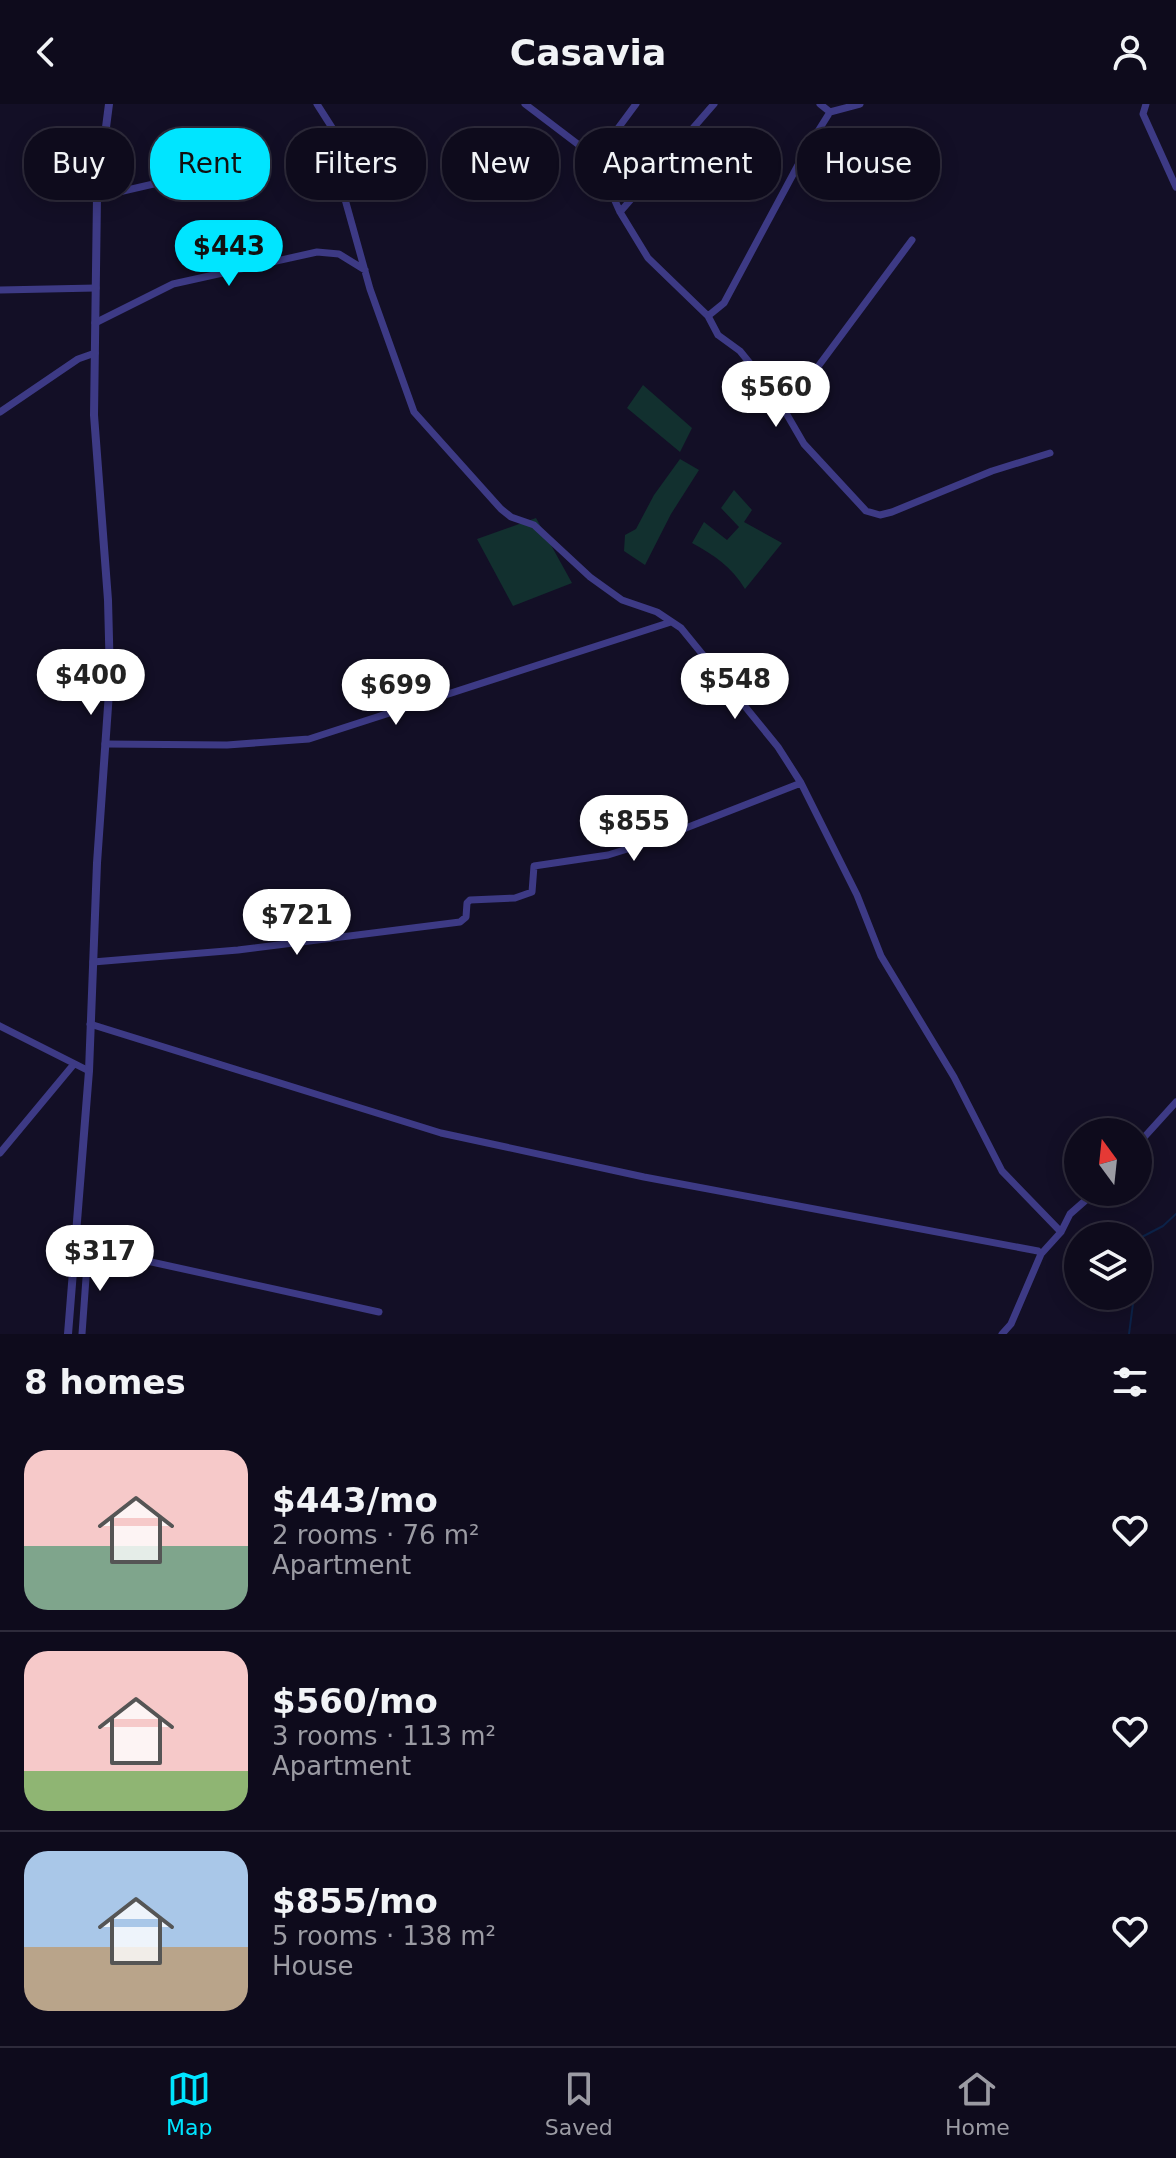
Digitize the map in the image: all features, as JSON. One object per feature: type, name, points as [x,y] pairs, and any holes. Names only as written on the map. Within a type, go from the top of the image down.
[{"type":"street","points":[[106,128],[109,104]]},
{"type":"street","points":[[317,104],[338,137],[343,192],[399,376],[414,412],[431,434],[511,517],[534,525],[590,577],[622,600],[657,612],[681,628],[778,747],[801,783],[857,895],[881,956],[954,1077],[1002,1171],[1061,1232]]},
{"type":"street","points":[[525,104],[575,142]]},
{"type":"street","points":[[618,128],[636,104]]},
{"type":"street","points":[[620,212],[714,104]]},
{"type":"street","points":[[820,104],[830,112]]},
{"type":"street","points":[[708,316],[724,303],[805,152],[830,112],[860,104]]},
{"type":"street","points":[[1146,104],[1143,114],[1176,187]]},
{"type":"street","points":[[68,1334],[89,1071],[110,642],[95,449],[97,200]]},
{"type":"street","points":[[615,200],[648,258],[708,316],[718,335],[740,351],[764,379],[804,444],[866,511],[880,515],[992,471],[1050,453]]},
{"type":"street","points":[[785,411],[912,240]]},
{"type":"street","points":[[95,323],[173,284],[317,252],[339,254],[365,270]]},
{"type":"street","points":[[0,290],[96,288]]},
{"type":"street","points":[[0,412],[78,359],[95,353]]},
{"type":"street","points":[[105,744],[227,745],[309,739],[671,622]]},
{"type":"street","points":[[93,962],[238,950],[460,922],[466,917],[468,901],[486,896],[515,898],[532,892],[534,866],[608,855],[650,842],[801,783]]},
{"type":"street","points":[[90,1024],[441,1133],[1041,1254]]},
{"type":"street","points":[[0,1026],[89,1071]]},
{"type":"street","points":[[0,1153],[74,1064]]},
{"type":"street","points":[[1152,1129],[1176,1102]]},
{"type":"street","points":[[1002,1334],[1011,1324],[1041,1254],[1079,1206]]},
{"type":"street","points":[[74,1245],[379,1312]]},
{"type":"street","points":[[82,1334],[88,1250]]},
{"type":"green space","points":[[643,385],[692,428],[680,452],[627,408]]},
{"type":"green space","points":[[680,459],[699,470],[671,514],[645,565],[624,551],[625,535],[636,529],[654,495]]},
{"type":"green space","points":[[734,490],[752,510],[744,522],[782,543],[745,589],[722,562],[692,543],[704,522],[727,540],[739,527],[721,508]]},
{"type":"green space","points":[[536,518],[572,583],[513,606],[477,539]]},
{"type":"waterway","points":[[1152,1232],[1176,1214]]},
{"type":"waterway","points":[[1129,1334],[1132,1310]]}]
